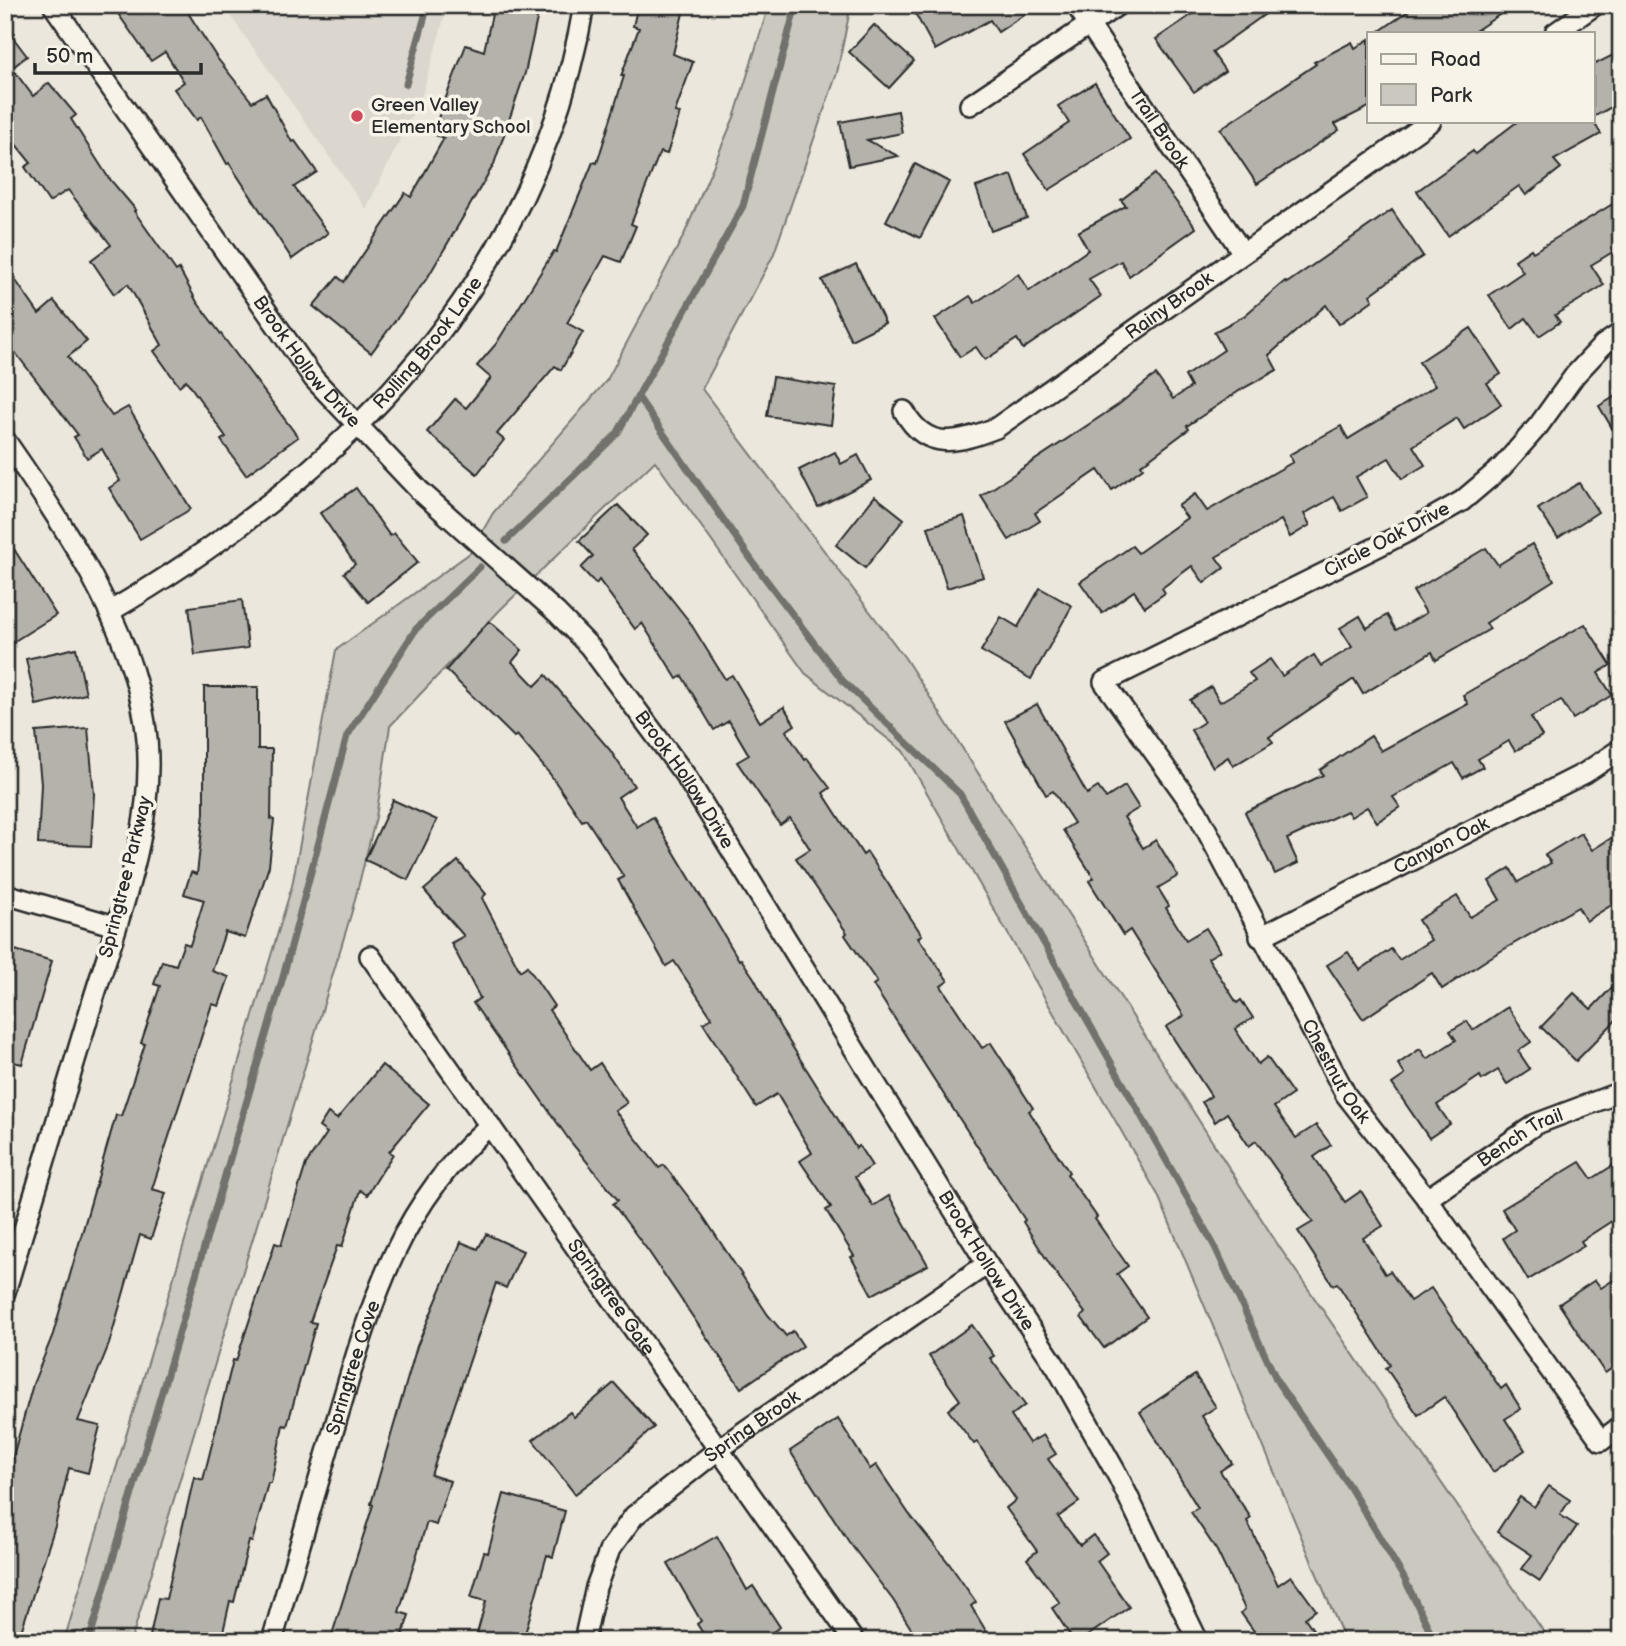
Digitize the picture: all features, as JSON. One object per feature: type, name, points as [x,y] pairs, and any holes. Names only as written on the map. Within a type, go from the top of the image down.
[{"type":"street","name":"Brook Hollow Drive","points":[[52,5],[274,327],[314,379],[418,490],[557,612],[627,693],[685,775],[986,1264],[1057,1368],[1118,1476],[1198,1641]]},
{"type":"street","name":"Rolling Brook Lane","points":[[109,612],[199,556],[358,427],[454,318],[521,202],[557,114],[578,40],[584,5]]},
{"type":"street","name":"Trail Brook","points":[[1076,5],[1243,253]]},
{"type":"street","points":[[970,105],[1118,5]]},
{"type":"street","points":[[1557,32],[1595,5]]},
{"type":"street","name":"Rainy Brook","points":[[904,411],[925,435],[942,441],[962,441],[996,428],[1430,122]]},
{"type":"street","name":"Circle Oak Drive","points":[[1104,682],[1409,531],[1462,501],[1502,467],[1539,425],[1575,375],[1603,345],[1621,333]]},
{"type":"street","name":"Springtree Parkway","points":[[5,1292],[116,926],[143,825],[149,790],[145,723],[125,644],[81,561],[7,445]]},
{"type":"street","name":"Chestnut Oak","points":[[1104,682],[1197,812],[1260,937],[1346,1095],[1427,1199],[1601,1441],[1621,1426]]},
{"type":"street","name":"Canyon Oak","points":[[1260,937],[1585,773],[1621,749]]},
{"type":"street","points":[[5,894],[116,926]]},
{"type":"street","name":"Springtree Gate","points":[[370,956],[854,1641]]},
{"type":"street","name":"Bench Trail","points":[[1427,1199],[1536,1124],[1621,1092]]},
{"type":"street","name":"Springtree Cove","points":[[272,1641],[369,1311],[390,1258],[441,1174],[490,1125]]},
{"type":"street","name":"Spring Brook","points":[[584,1641],[596,1587],[610,1549],[634,1516],[719,1449],[986,1264]]},
{"type":"shaded area","name":"Green Valley Elementary School","points":[[223,5],[448,5],[422,95],[366,209]]},
{"type":"green space","points":[[769,5],[851,5],[837,73],[773,256],[702,389],[905,658],[1278,1245],[1550,1641],[1345,1641],[1158,1195],[903,751],[805,673],[655,461],[500,610],[390,726],[376,817],[352,911],[131,1641],[64,1641],[292,886],[336,650],[470,553],[493,513],[607,380],[684,235],[735,115]]},
{"type":"building","points":[[112,5],[183,5],[217,58],[252,102],[266,94],[292,142],[295,141],[317,172],[294,187],[328,233],[292,259],[229,163],[227,164],[201,117],[197,120],[174,89],[184,82],[165,52],[151,61]]},
{"type":"building","points":[[494,5],[540,5],[525,73],[494,164],[428,277],[371,353],[313,306],[338,277],[344,282],[405,193],[411,197],[444,138],[432,134],[466,45],[484,51]]},
{"type":"building","points":[[638,5],[685,5],[673,54],[693,62],[675,112],[680,113],[667,154],[660,152],[631,224],[636,226],[621,262],[605,256],[567,323],[583,332],[561,370],[555,366],[497,434],[504,440],[477,474],[427,432],[455,399],[466,408],[491,378],[477,366],[496,344],[554,251],[556,252],[593,162],[597,163],[624,76],[621,76],[639,28],[633,26]]},
{"type":"building","points":[[929,5],[1039,5],[998,32],[990,20],[935,50],[915,13]]},
{"type":"building","points":[[1206,5],[1278,5],[1212,52],[1225,71],[1194,92],[1156,39]]},
{"type":"building","points":[[1417,5],[1514,5],[1474,32],[1378,32]]},
{"type":"building","points":[[874,25],[914,61],[889,88],[849,52]]},
{"type":"building","points":[[5,27],[27,56],[12,68],[33,96],[49,83],[76,115],[71,119],[108,177],[136,210],[134,211],[176,271],[179,269],[197,302],[298,437],[246,475],[221,440],[226,437],[186,380],[179,386],[154,351],[162,345],[128,284],[114,294],[91,260],[111,245],[68,190],[49,202],[25,167],[31,163],[5,131]]},
{"type":"building","points":[[1367,40],[1367,108],[1335,124],[1339,130],[1257,184],[1220,129],[1316,64],[1314,62],[1352,42],[1355,48]]},
{"type":"building","points":[[1621,51],[1621,102],[1594,116],[1594,64]]},
{"type":"building","points":[[1095,83],[1130,139],[1049,190],[1024,154],[1069,123],[1058,106]]},
{"type":"building","points":[[898,111],[902,133],[867,140],[898,156],[849,166],[840,122]]},
{"type":"building","points":[[1517,122],[1594,122],[1601,134],[1554,160],[1561,168],[1526,195],[1519,186],[1448,236],[1417,191],[1473,151],[1475,154]]},
{"type":"building","points":[[915,164],[949,182],[920,238],[886,221]]},
{"type":"building","points":[[1155,174],[1196,228],[1129,276],[1121,261],[1089,279],[1101,296],[1023,349],[1017,339],[985,360],[976,347],[960,357],[935,319],[970,296],[975,303],[1018,274],[1029,291],[1088,250],[1078,232],[1126,206],[1121,200]]},
{"type":"building","points":[[1012,175],[1027,218],[991,231],[976,187]]},
{"type":"building","points":[[1621,199],[1621,247],[1591,265],[1604,285],[1555,315],[1560,322],[1539,336],[1526,318],[1512,329],[1489,295],[1523,272],[1515,260]]},
{"type":"building","points":[[1392,210],[1423,256],[1370,295],[1373,300],[1339,324],[1326,305],[1269,355],[1277,370],[1242,389],[1187,426],[1189,429],[1112,490],[1098,470],[1035,513],[1040,521],[1009,540],[981,496],[1118,405],[1156,375],[1173,399],[1191,387],[1185,376],[1224,350],[1214,332],[1244,316],[1285,281],[1287,283]]},
{"type":"building","points":[[856,264],[885,323],[851,340],[822,280]]},
{"type":"building","points":[[5,265],[39,314],[54,301],[87,341],[68,357],[112,416],[128,407],[191,509],[140,539],[109,488],[120,481],[102,449],[87,458],[74,437],[78,435],[5,339]]},
{"type":"building","points":[[1471,328],[1501,374],[1487,383],[1501,404],[1464,429],[1457,418],[1413,446],[1425,465],[1402,479],[1389,458],[1356,477],[1367,497],[1342,511],[1334,497],[1304,514],[1310,525],[1290,537],[1281,520],[1216,557],[1224,568],[1204,583],[1192,566],[1162,588],[1165,593],[1145,607],[1134,591],[1102,613],[1080,582],[1132,546],[1138,553],[1187,518],[1178,506],[1195,494],[1207,511],[1293,462],[1289,455],[1341,426],[1348,439],[1435,386],[1419,362]]},
{"type":"building","points":[[773,377],[836,387],[831,425],[767,416]]},
{"type":"building","points":[[1621,393],[1621,443],[1599,406]]},
{"type":"building","points":[[835,452],[841,464],[858,455],[871,480],[818,507],[799,470]]},
{"type":"building","points":[[1579,483],[1598,512],[1558,538],[1538,509]]},
{"type":"building","points":[[356,488],[390,536],[394,533],[418,562],[368,602],[344,573],[355,564],[320,513]]},
{"type":"building","points":[[875,496],[904,519],[865,568],[836,545]]},
{"type":"building","points":[[618,505],[647,535],[632,549],[689,621],[725,679],[732,675],[760,722],[784,707],[795,725],[786,731],[805,760],[807,758],[830,788],[823,793],[863,855],[867,852],[922,935],[918,937],[948,981],[941,986],[982,1048],[991,1043],[1033,1108],[1029,1111],[1069,1172],[1067,1174],[1128,1266],[1117,1274],[1147,1317],[1104,1348],[1081,1317],[1085,1313],[1052,1268],[1023,1222],[1025,1220],[873,985],[877,982],[845,935],[847,933],[796,858],[810,849],[790,818],[780,825],[737,762],[749,755],[729,721],[714,730],[682,676],[677,679],[642,623],[635,629],[599,580],[596,584],[581,568],[593,556],[579,541]]},
{"type":"building","points":[[964,516],[983,577],[947,588],[928,527]]},
{"type":"building","points":[[5,535],[56,615],[5,647]]},
{"type":"building","points":[[1532,544],[1554,580],[1486,623],[1490,629],[1436,660],[1432,652],[1363,694],[1354,679],[1269,737],[1273,742],[1233,766],[1228,757],[1213,767],[1191,730],[1204,722],[1190,700],[1211,687],[1220,702],[1255,681],[1249,673],[1270,659],[1282,676],[1314,655],[1321,666],[1352,647],[1340,628],[1360,616],[1367,628],[1387,615],[1396,630],[1426,613],[1413,591],[1486,548],[1498,565]]},
{"type":"building","points":[[1040,588],[1072,606],[1031,679],[981,651],[1001,617],[1018,627]]},
{"type":"building","points":[[242,600],[248,648],[195,655],[189,607]]},
{"type":"building","points":[[489,621],[522,650],[512,662],[535,686],[546,675],[610,750],[634,786],[618,797],[637,827],[653,817],[739,960],[741,959],[754,978],[780,1027],[856,1148],[859,1146],[872,1166],[855,1177],[873,1206],[889,1196],[928,1265],[872,1295],[851,1257],[854,1256],[826,1210],[831,1207],[800,1161],[812,1153],[777,1094],[756,1107],[703,1023],[712,1018],[674,961],[666,966],[618,880],[624,877],[586,819],[582,821],[550,774],[517,735],[514,737],[446,670]]},
{"type":"building","points":[[1585,624],[1611,665],[1598,673],[1612,695],[1573,719],[1561,700],[1531,717],[1542,736],[1515,751],[1509,741],[1478,759],[1483,767],[1463,778],[1454,763],[1393,797],[1400,807],[1377,822],[1367,807],[1351,817],[1347,811],[1287,839],[1298,863],[1275,874],[1245,812],[1323,775],[1320,770],[1371,736],[1381,751],[1468,704],[1463,695]]},
{"type":"building","points":[[76,648],[86,694],[36,705],[26,659]]},
{"type":"building","points":[[204,687],[258,687],[258,749],[272,749],[271,819],[274,820],[269,866],[245,938],[225,932],[212,971],[229,977],[219,1006],[212,1004],[152,1189],[166,1193],[151,1239],[140,1235],[109,1344],[78,1421],[100,1426],[88,1473],[69,1468],[55,1526],[18,1641],[5,1641],[5,1488],[10,1467],[33,1384],[53,1334],[116,1115],[121,1116],[145,1044],[141,1043],[160,986],[154,984],[162,961],[176,965],[184,943],[190,945],[204,900],[184,894],[191,872],[197,874],[204,813]]},
{"type":"building","points":[[1037,704],[1087,794],[1098,787],[1106,798],[1125,786],[1139,808],[1124,817],[1143,848],[1156,840],[1178,876],[1158,888],[1169,906],[1166,908],[1186,940],[1206,928],[1220,951],[1208,958],[1237,1003],[1241,1000],[1253,1018],[1235,1029],[1258,1064],[1267,1057],[1293,1094],[1274,1107],[1296,1138],[1316,1125],[1331,1145],[1314,1157],[1345,1202],[1361,1191],[1383,1226],[1363,1238],[1385,1274],[1390,1271],[1410,1301],[1431,1288],[1501,1389],[1506,1385],[1521,1409],[1505,1419],[1525,1450],[1493,1472],[1444,1397],[1418,1415],[1386,1368],[1390,1365],[1337,1283],[1333,1285],[1298,1231],[1313,1222],[1256,1141],[1249,1146],[1227,1113],[1215,1122],[1202,1102],[1211,1096],[1166,1027],[1184,1016],[1130,930],[1123,935],[1089,881],[1094,878],[1063,830],[1074,823],[1053,791],[1046,795],[1005,721]]},
{"type":"building","points":[[88,728],[94,794],[91,846],[38,844],[41,784],[36,732]]},
{"type":"building","points":[[393,800],[437,820],[408,880],[365,860]]},
{"type":"building","points":[[1621,832],[1621,899],[1586,921],[1578,907],[1494,955],[1442,989],[1432,973],[1363,1019],[1327,965],[1348,952],[1360,970],[1391,949],[1399,960],[1431,940],[1418,920],[1457,896],[1470,917],[1500,900],[1489,881],[1510,868],[1518,882],[1551,863],[1545,855],[1581,833],[1592,850]]},
{"type":"building","points":[[458,861],[486,894],[482,898],[520,971],[527,966],[554,1006],[549,1010],[590,1070],[600,1063],[627,1103],[615,1111],[659,1168],[664,1165],[703,1216],[768,1315],[786,1336],[793,1331],[803,1346],[741,1388],[649,1252],[613,1204],[618,1200],[570,1141],[473,1003],[480,998],[451,943],[464,936],[424,890]]},
{"type":"building","points":[[5,947],[52,961],[22,1064],[5,1060]]},
{"type":"building","points":[[1621,978],[1621,1015],[1576,1061],[1541,1027],[1574,993],[1591,1009]]},
{"type":"building","points":[[1508,1007],[1531,1042],[1518,1051],[1530,1069],[1507,1084],[1498,1070],[1482,1080],[1480,1076],[1437,1105],[1450,1124],[1429,1138],[1392,1084],[1405,1075],[1398,1064],[1420,1049],[1427,1059],[1456,1040],[1450,1031],[1467,1021],[1473,1030]]},
{"type":"building","points":[[382,1065],[429,1104],[389,1152],[393,1154],[367,1195],[360,1190],[342,1247],[337,1246],[310,1322],[316,1323],[287,1426],[283,1425],[271,1483],[268,1483],[252,1542],[249,1541],[234,1602],[230,1601],[221,1641],[149,1641],[158,1598],[166,1599],[194,1477],[203,1480],[233,1360],[236,1361],[275,1243],[281,1245],[306,1164],[327,1133],[319,1127],[328,1113],[337,1119]]},
{"type":"building","points":[[1621,1160],[1621,1215],[1581,1241],[1584,1246],[1528,1280],[1503,1238],[1515,1230],[1502,1209],[1580,1162],[1592,1179]]},
{"type":"building","points":[[486,1234],[523,1251],[506,1288],[496,1283],[431,1475],[450,1481],[436,1525],[427,1522],[399,1612],[409,1615],[401,1641],[330,1641],[373,1505],[371,1504],[417,1346],[461,1242],[478,1249]]},
{"type":"building","points":[[1621,1275],[1621,1335],[1614,1340],[1621,1350],[1621,1362],[1605,1373],[1559,1304],[1595,1280],[1601,1288]]},
{"type":"building","points":[[972,1325],[994,1356],[990,1358],[1025,1405],[1011,1416],[1029,1443],[1043,1435],[1056,1454],[1048,1459],[1079,1502],[1058,1517],[1080,1545],[1093,1535],[1107,1553],[1097,1561],[1129,1607],[1080,1641],[1074,1641],[1052,1608],[1060,1603],[1027,1559],[1037,1551],[1006,1508],[1016,1500],[977,1442],[974,1444],[948,1410],[960,1400],[929,1356]]},
{"type":"building","points":[[1195,1375],[1216,1407],[1202,1416],[1232,1463],[1220,1471],[1251,1518],[1247,1521],[1278,1585],[1291,1576],[1316,1610],[1305,1618],[1321,1641],[1261,1641],[1241,1613],[1245,1609],[1217,1551],[1191,1512],[1198,1508],[1140,1412]]},
{"type":"building","points":[[614,1383],[654,1427],[612,1466],[575,1494],[533,1440],[570,1412],[574,1417]]},
{"type":"building","points":[[838,1419],[870,1469],[876,1465],[909,1514],[976,1602],[971,1606],[992,1641],[919,1641],[893,1600],[849,1542],[790,1451]]},
{"type":"building","points":[[1549,1486],[1570,1500],[1560,1515],[1577,1526],[1540,1581],[1522,1569],[1532,1555],[1497,1532],[1520,1497],[1534,1507]]},
{"type":"building","points":[[504,1494],[565,1511],[553,1557],[547,1555],[523,1641],[475,1641],[486,1601],[471,1597],[484,1552],[488,1553]]},
{"type":"building","points":[[717,1536],[747,1590],[753,1586],[780,1627],[759,1641],[708,1641],[697,1624],[701,1621],[668,1564]]},
{"type":"waterway","points":[[406,84],[428,5]]},
{"type":"waterway","points":[[506,541],[617,434],[743,206],[796,5]]},
{"type":"waterway","points":[[638,397],[755,565],[843,681],[960,794],[1215,1247],[1278,1383],[1349,1486],[1404,1578],[1435,1641]]},
{"type":"waterway","points":[[89,1641],[283,977],[347,736],[416,629],[480,567]]},
{"type":"place","name":"Green Valley Elementary School","points":[[357,116]]}]
